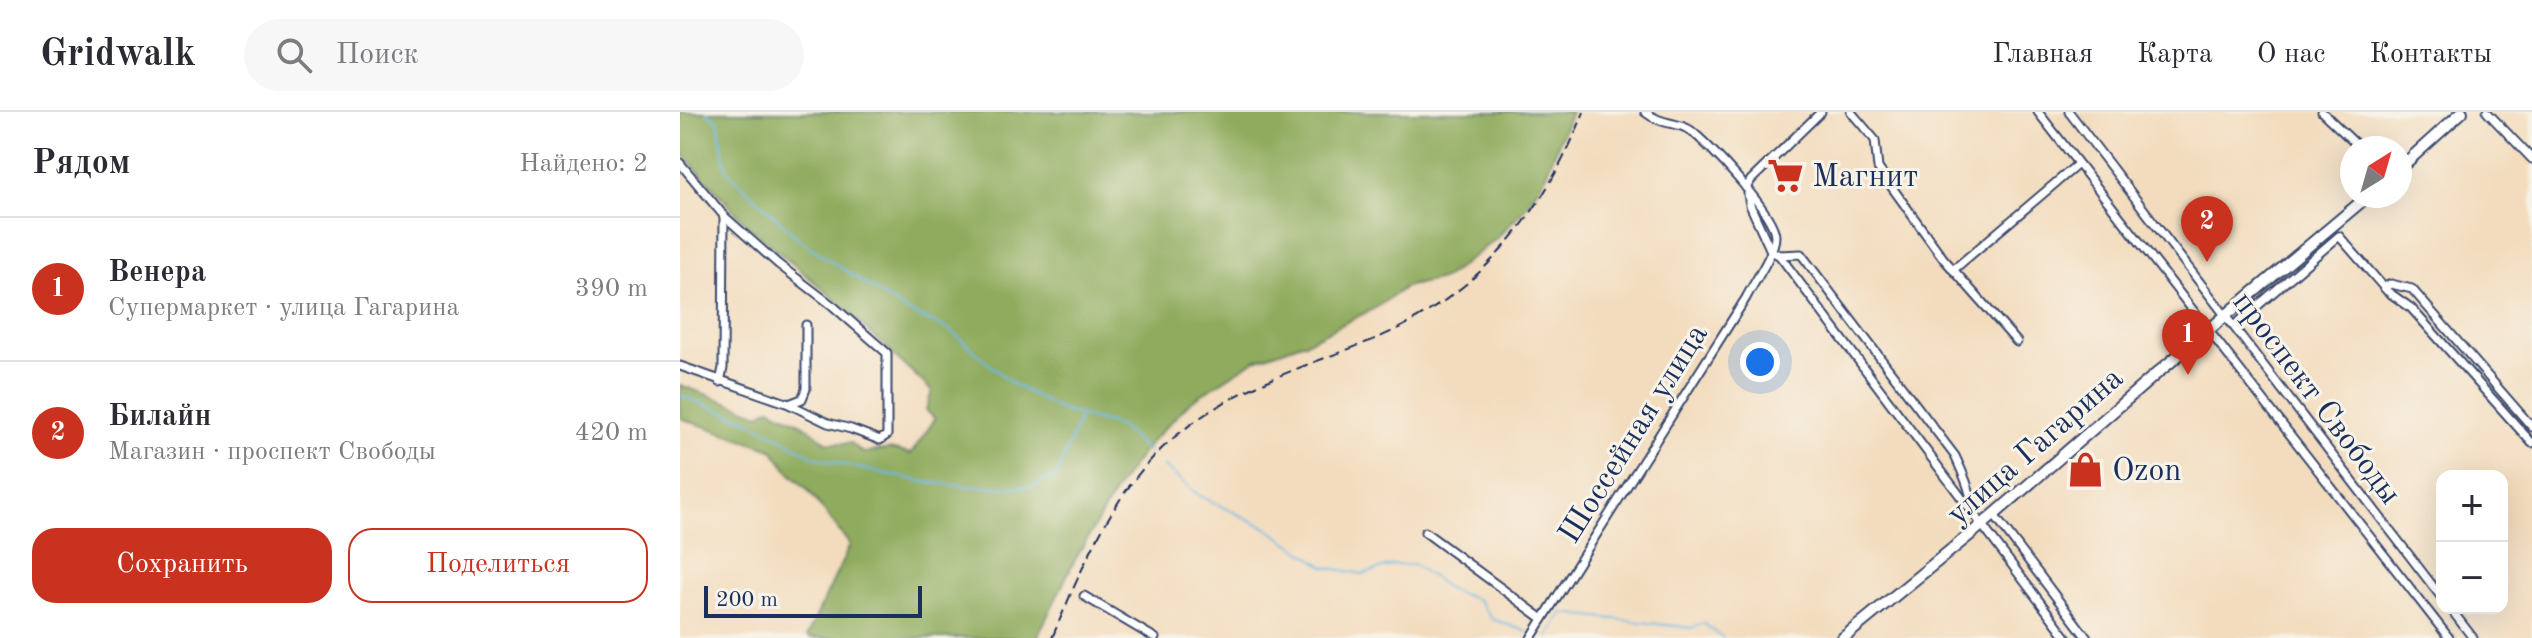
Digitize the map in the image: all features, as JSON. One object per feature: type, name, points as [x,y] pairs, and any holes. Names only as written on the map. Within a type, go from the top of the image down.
[{"type":"main road","points":[[2412,157],[2462,112]]},
{"type":"main road","name":"улица Гагарина","points":[[1843,638],[1994,515],[2354,208]]},
{"type":"street","points":[[1645,112],[1656,121],[1688,128],[1730,168],[1774,230],[1775,253],[2067,638]]},
{"type":"street","points":[[1746,188],[1821,112]]},
{"type":"street","points":[[1851,112],[1875,140],[1878,168],[1953,270],[2017,342]]},
{"type":"street","name":"проспект Свободы","points":[[2038,112],[2449,638]]},
{"type":"street","name":"проспект Свободы","points":[[2069,112],[2436,590]]},
{"type":"street","points":[[2322,112],[2347,136]]},
{"type":"street","points":[[2487,112],[2532,159]]},
{"type":"street","points":[[680,163],[724,216],[887,353],[887,435],[880,440],[828,423],[789,404],[680,366]]},
{"type":"street","points":[[1953,270],[2078,164]]},
{"type":"street","points":[[720,382],[723,368],[724,216]]},
{"type":"street","points":[[2234,326],[2339,236],[2384,287],[2411,308],[2532,443]]},
{"type":"street","points":[[1775,253],[1801,254],[1955,456],[1969,485],[1973,514]]},
{"type":"street","name":"Шоссейная улица","points":[[1531,638],[1775,253]]},
{"type":"street","points":[[2384,287],[2391,284],[2412,289],[2532,427]]},
{"type":"street","points":[[789,404],[802,399],[806,389],[806,325]]},
{"type":"street","points":[[1994,515],[2087,638]]},
{"type":"street","points":[[1425,532],[1543,619]]},
{"type":"street","points":[[1084,596],[1155,638]]},
{"type":"street","points":[[2455,614],[2473,638]]},
{"type":"green space","points":[[680,112],[1571,112],[1544,179],[1524,209],[1497,238],[1445,278],[1405,287],[1377,307],[1313,339],[1255,360],[1190,402],[1150,443],[1120,483],[1072,565],[1037,638],[811,638],[807,636],[850,545],[772,449],[680,418],[680,385],[760,414],[770,408],[806,426],[828,443],[851,443],[863,453],[890,449],[911,454],[935,419],[926,410],[932,391],[831,296],[749,227],[680,151]]},
{"type":"waterway","points":[[707,112],[718,121],[726,170],[801,241],[906,311],[950,330],[1011,383],[1061,410],[1119,426],[1149,452]]},
{"type":"waterway","points":[[680,395],[754,423],[814,457],[925,482],[975,487],[1032,487],[1057,475],[1080,417]]},
{"type":"waterway","points":[[1163,466],[1200,496],[1265,527],[1325,567],[1363,574],[1393,565],[1415,565],[1450,590],[1478,600],[1492,619],[1528,632]]},
{"type":"waterway","points":[[1548,638],[1562,613],[1692,628],[1703,623],[1723,638]]},
{"type":"railway","points":[[1052,638],[1100,532],[1131,483],[1170,441],[1241,393],[1408,323],[1473,278],[1526,219],[1548,186],[1584,112]]},
{"type":"place","name":"Магнит","points":[[1786,175]]},
{"type":"place","name":"Билайн","points":[[2207,262]]},
{"type":"place","name":"Венера","points":[[2188,375]]},
{"type":"place","name":"Ozon","points":[[2086,469]]}]
